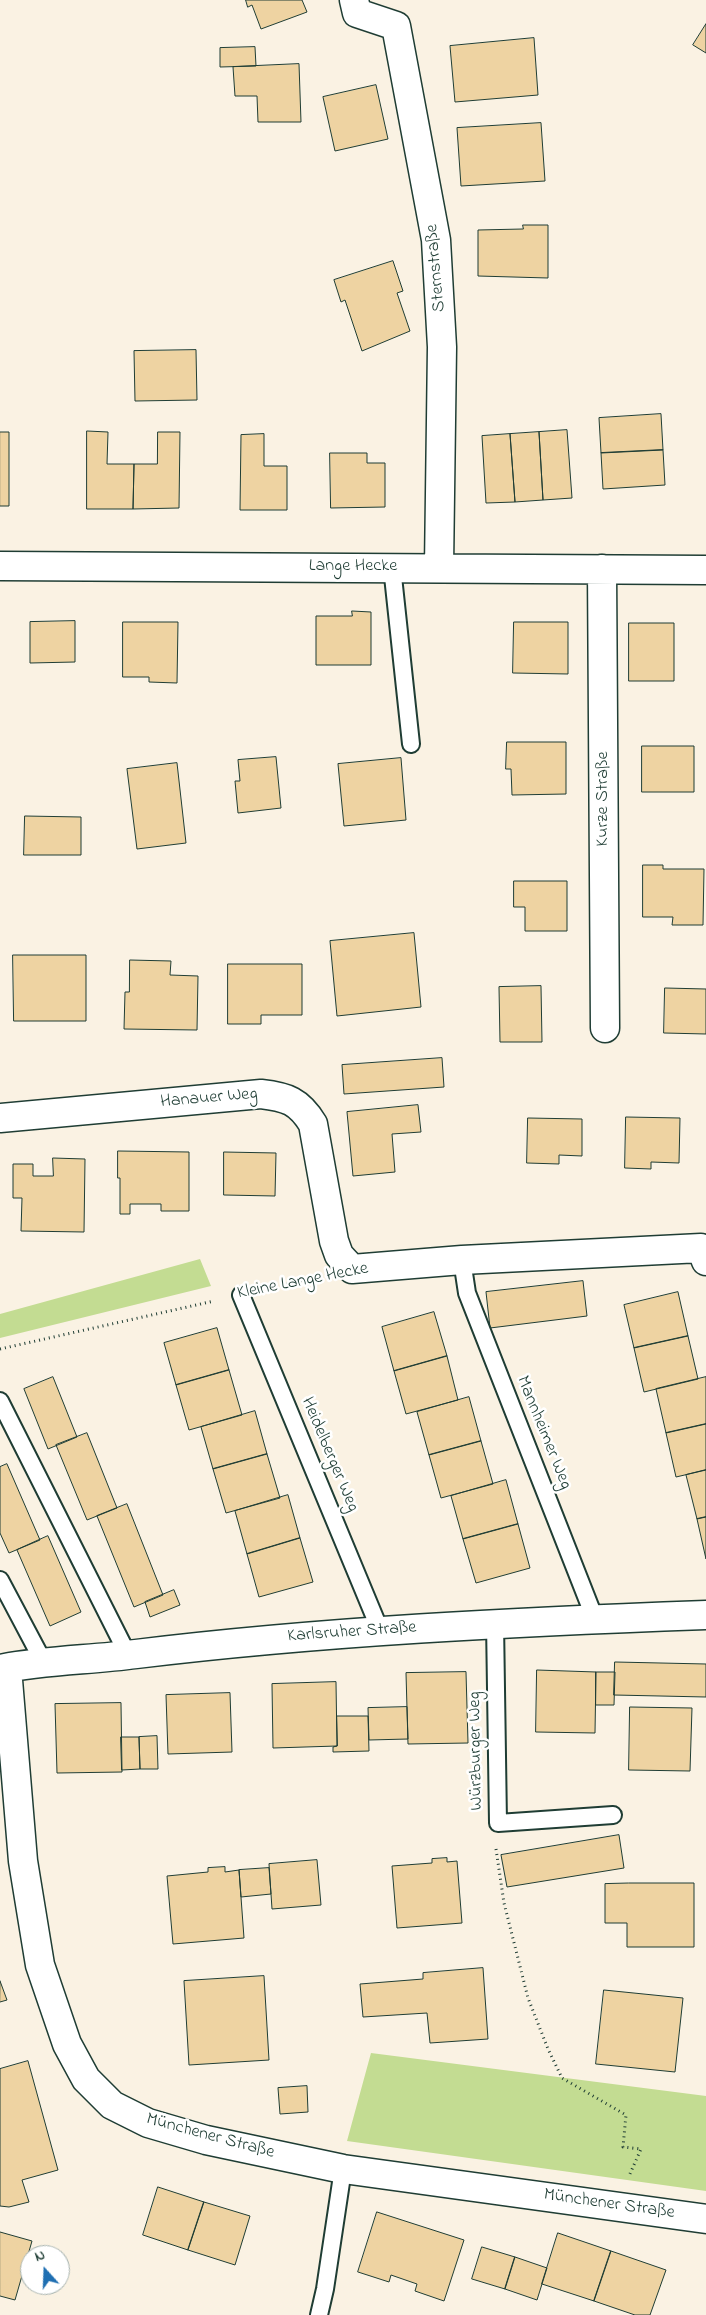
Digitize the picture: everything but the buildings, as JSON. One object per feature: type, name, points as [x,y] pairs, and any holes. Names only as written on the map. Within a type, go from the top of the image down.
[{"type":"street","name":"Sternstraße","points":[[354,0],[357,13],[396,26],[436,240],[442,347],[439,567]]},
{"type":"street","name":"Lange Hecke","points":[[0,566],[706,570]]},
{"type":"street","name":"Kurze Straße","points":[[602,569],[605,1028]]},
{"type":"street","name":"Hanauer Weg","points":[[0,1118],[261,1094],[278,1096],[296,1102],[306,1112],[313,1124],[334,1241],[339,1255],[352,1270]]},
{"type":"street","name":"Kleine Lange Hecke","points":[[352,1270],[462,1260],[703,1254]]},
{"type":"street","name":"Karlsruher Straße","points":[[4,1668],[228,1643],[380,1630],[496,1622],[706,1615]]},
{"type":"street","name":"Münchener Straße","points":[[4,1668],[23,1861],[40,1965],[67,2044],[86,2079],[112,2105],[148,2123],[206,2140],[342,2169],[706,2219]]},
{"type":"lane","points":[[392,567],[411,744]]},
{"type":"lane","name":"Mannheimer Weg","points":[[462,1260],[466,1293],[595,1619]]},
{"type":"lane","name":"Heidelberger Weg","points":[[241,1295],[380,1630]]},
{"type":"lane","points":[[0,1401],[128,1655]]},
{"type":"lane","points":[[0,1580],[44,1663]]},
{"type":"lane","name":"Würzburger Weg","points":[[496,1622],[498,1823],[613,1815]]},
{"type":"lane","points":[[319,2315],[325,2289],[342,2169]]},
{"type":"path","name":"Kleine Lange Hecke","points":[[0,1349],[352,1270]]},
{"type":"path","points":[[498,1823],[496,1851],[504,1904],[528,1998],[548,2048],[562,2078],[626,2115],[622,2147],[641,2150],[628,2180],[625,2207]]},
{"type":"green space","points":[[200,1259],[211,1286],[0,1338],[0,1314]]},
{"type":"green space","points":[[371,2053],[706,2096],[706,2191],[347,2141]]}]
